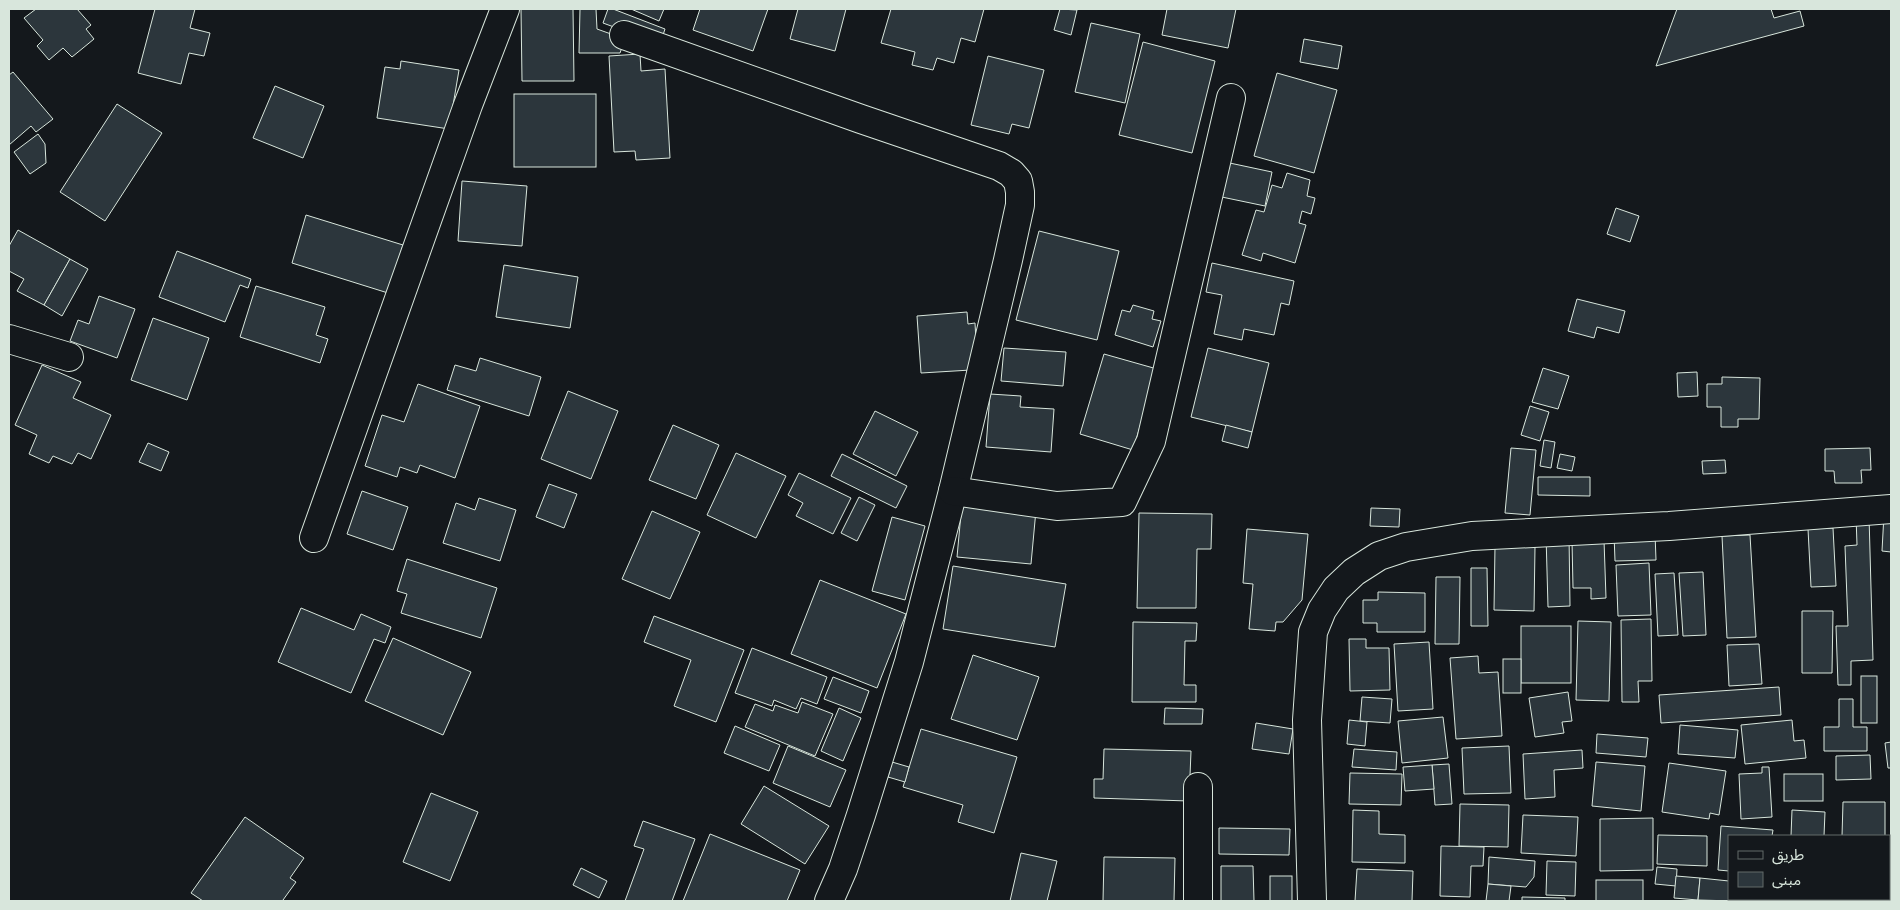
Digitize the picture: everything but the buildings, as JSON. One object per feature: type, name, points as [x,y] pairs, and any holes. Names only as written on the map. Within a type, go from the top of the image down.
[{"type":"street","points":[[314,538],[505,9]]},
{"type":"street","points":[[624,35],[999,166],[1011,173],[1018,181],[1020,192],[1018,216],[953,490],[906,671],[843,869],[829,901]]},
{"type":"street","points":[[953,490],[1057,506],[1122,502],[1151,441],[1231,98]]},
{"type":"street","points":[[9,339],[69,357]]},
{"type":"street","points":[[1312,901],[1307,720],[1313,632],[1322,610],[1336,589],[1354,572],[1378,556],[1406,547],[1472,536],[1669,526],[1891,509]]},
{"type":"street","points":[[1198,787],[1198,901]]}]
